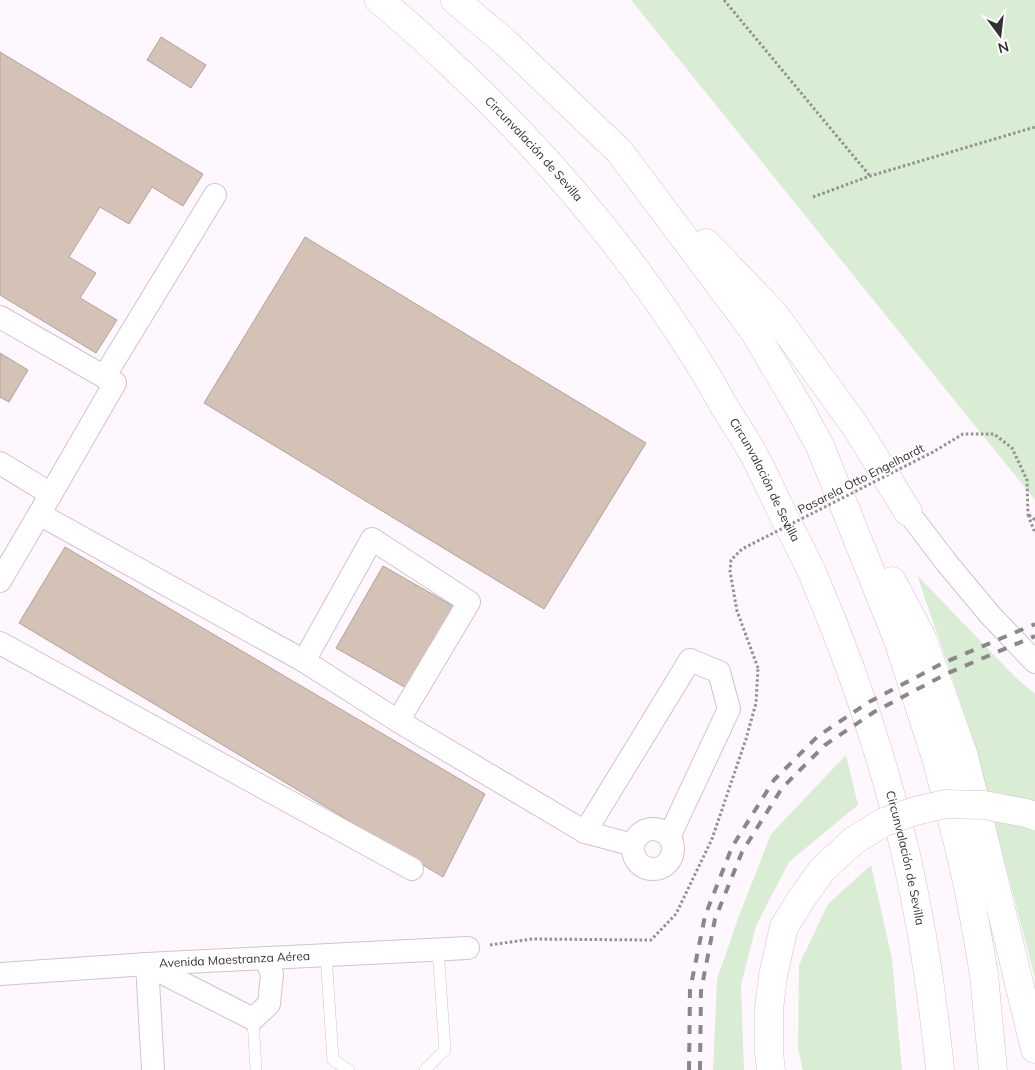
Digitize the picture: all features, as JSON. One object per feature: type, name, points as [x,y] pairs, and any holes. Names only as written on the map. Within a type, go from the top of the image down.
[{"type":"highway","name":"Circunvalación de Sevilla","points":[[379,0],[404,20],[488,100],[525,137],[567,184],[641,278],[700,363],[755,457],[817,584],[845,655],[888,783],[906,853],[922,934],[940,1070]]},
{"type":"highway","points":[[455,0],[506,43],[619,151],[775,315],[856,427],[908,512]]},
{"type":"highway","points":[[619,151],[754,331],[800,409],[922,638],[964,756],[1035,1049]]},
{"type":"highway","points":[[820,446],[884,602],[937,761],[958,843],[977,934],[984,975],[993,1070]]},
{"type":"highway","points":[[771,1070],[768,1009],[784,927],[822,870],[853,842],[884,822],[915,811],[946,804],[984,805],[1035,816]]},
{"type":"street","points":[[104,377],[214,195]]},
{"type":"street","points":[[0,317],[115,383],[0,581]]},
{"type":"street","points":[[0,463],[51,494]]},
{"type":"street","points":[[908,512],[991,616],[1035,662]]},
{"type":"street","points":[[39,514],[304,661],[398,721],[585,832],[633,845]]},
{"type":"street","points":[[304,661],[372,539],[469,602],[398,721]]},
{"type":"street","points":[[0,643],[412,869]]},
{"type":"street","points":[[585,832],[690,660],[719,672],[729,709],[669,837]]},
{"type":"street","points":[[658,829],[669,837],[672,842],[672,855],[669,861],[658,868],[651,869],[645,867],[635,858],[633,845],[640,834],[646,830],[658,829]]},
{"type":"street","name":"Avenida Maestranza Aérea","points":[[0,974],[146,964],[468,948]]},
{"type":"street","points":[[146,964],[253,1019],[269,1004],[272,974],[265,958]]},
{"type":"street","points":[[146,964],[153,1070]]},
{"type":"lane","points":[[425,1070],[446,1050],[438,949]]},
{"type":"lane","points":[[326,955],[333,1060],[349,1070]]},
{"type":"lane","points":[[253,1019],[256,1070]]},
{"type":"path","points":[[724,0],[870,176]]},
{"type":"path","points":[[814,197],[870,176],[1035,126]]},
{"type":"path","name":"Pasarela Otto Engelhardt","points":[[468,948],[532,940],[651,940],[676,914],[712,839],[746,739],[756,703],[758,668],[737,611],[730,572],[731,560],[742,549],[933,452],[964,434],[994,434],[1012,448],[1028,480],[1028,515]]},
{"type":"path","points":[[1028,515],[1035,520]]},
{"type":"path","points":[[1028,515],[1035,533]]},
{"type":"green space","points":[[631,0],[1035,0],[1035,500]]},
{"type":"green space","points":[[917,575],[1015,677],[1035,694],[1035,978],[972,736]]},
{"type":"green space","points":[[846,755],[858,805],[789,862],[756,926],[741,985],[744,1070],[713,1070],[717,979],[771,834]]},
{"type":"green space","points":[[871,865],[892,959],[902,1070],[803,1070],[798,1048],[799,965],[828,904]]},
{"type":"building","points":[[161,37],[206,65],[191,88],[147,60]]},
{"type":"building","points":[[0,52],[203,174],[183,206],[152,187],[129,224],[100,207],[69,257],[96,273],[80,298],[117,320],[96,353],[0,295]]},
{"type":"building","points":[[305,237],[646,443],[544,609],[204,403]]},
{"type":"building","points":[[0,353],[28,370],[9,402],[0,397]]},
{"type":"building","points":[[65,547],[485,794],[443,877],[19,623]]},
{"type":"building","points":[[383,566],[455,607],[408,689],[336,648]]},
{"type":"railway","points":[[689,1070],[690,990],[705,916],[732,847],[774,780],[818,736],[869,702],[943,663],[1035,624]]},
{"type":"railway","points":[[700,1070],[701,991],[715,919],[742,852],[782,788],[825,745],[874,712],[948,673],[1035,636]]}]
